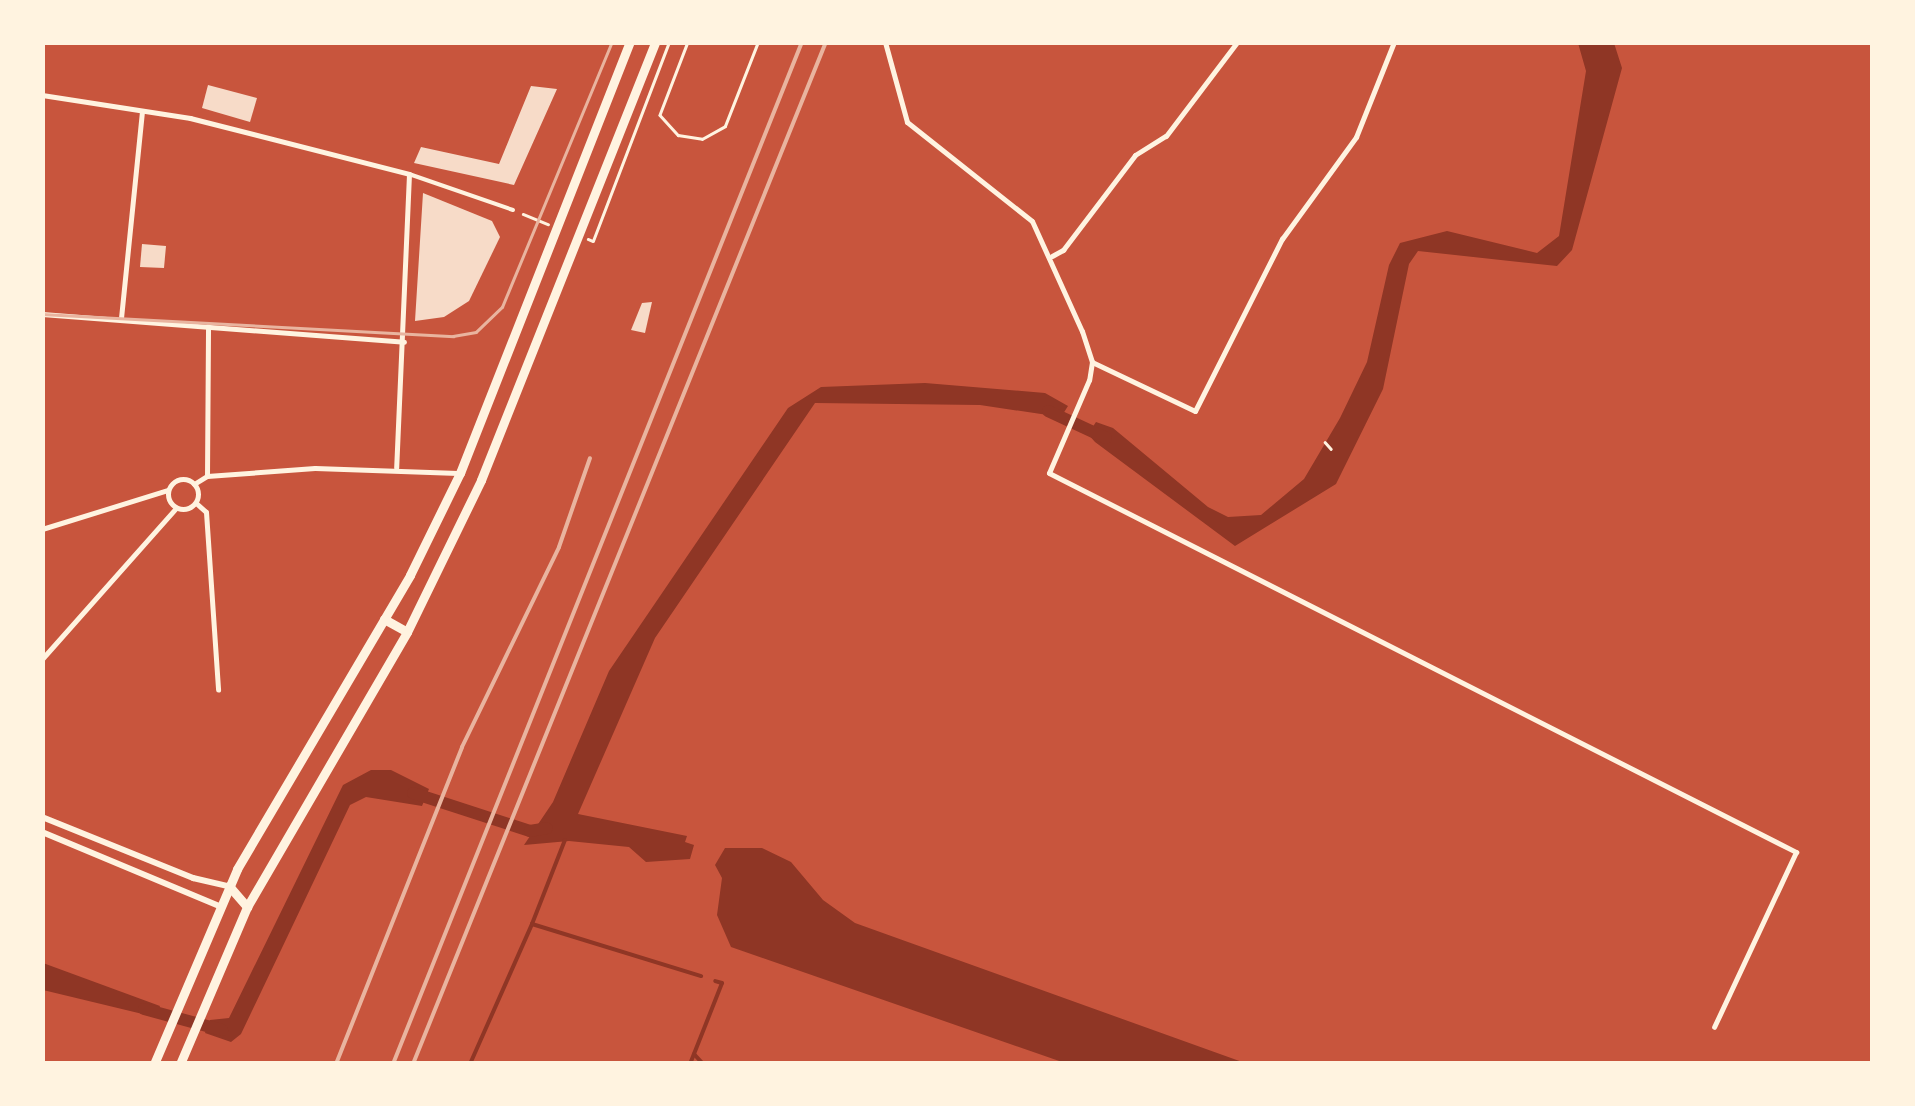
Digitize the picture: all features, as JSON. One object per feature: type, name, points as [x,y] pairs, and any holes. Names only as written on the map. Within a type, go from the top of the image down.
[{"type":"main road","points":[[154,1064],[228,886],[384,619],[460,474],[630,42]]},
{"type":"main road","points":[[180,1064],[200,1006],[248,907],[407,632],[480,480],[655,42]]},
{"type":"main road","points":[[460,474],[480,480]]},
{"type":"main road","points":[[384,619],[407,632]]},
{"type":"main road","points":[[228,886],[248,907]]},
{"type":"main road","points":[[219,906],[248,907]]},
{"type":"street","points":[[885,42],[907,122],[1019,208],[1052,256],[1092,362],[1081,410],[1050,473],[1796,852],[1714,1027]]},
{"type":"street","points":[[1052,256],[1063,250],[1135,155],[1166,136],[1237,42]]},
{"type":"street","points":[[1092,362],[1194,410],[1282,239],[1356,136],[1394,42]]},
{"type":"street","points":[[42,94],[142,111],[409,174],[512,210]]},
{"type":"street","points":[[121,318],[142,111]]},
{"type":"street","points":[[396,468],[409,174]]},
{"type":"street","points":[[42,314],[404,342]]},
{"type":"street","points":[[207,476],[208,326]]},
{"type":"street","points":[[194,484],[207,476],[396,468],[460,474]]},
{"type":"street","points":[[42,529],[168,490],[182,479],[194,484]]},
{"type":"street","points":[[194,484],[196,503],[206,512],[218,690]]},
{"type":"street","points":[[168,490],[176,508]]},
{"type":"street","points":[[42,660],[176,508],[196,503]]},
{"type":"street","points":[[42,817],[193,878],[228,886]]},
{"type":"street","points":[[42,832],[219,906]]},
{"type":"lane","points":[[688,42],[660,116],[678,135],[702,139],[725,126],[758,42]]},
{"type":"path","points":[[593,241],[669,42]]},
{"type":"path","points":[[1325,442],[1331,449]]},
{"type":"shaded area","points":[[1578,43],[1614,43],[1622,68],[1572,250],[1557,266],[1418,251],[1409,264],[1383,389],[1336,484],[1235,546],[1088,434],[1096,422],[1113,428],[1208,507],[1228,517],[1261,515],[1304,479],[1340,418],[1367,362],[1389,265],[1400,243],[1447,231],[1537,253],[1559,236],[1586,71]]},
{"type":"shaded area","points":[[925,383],[1045,393],[1068,406],[1061,417],[980,405],[815,403],[655,638],[578,814],[687,836],[685,842],[694,845],[690,859],[646,862],[629,847],[569,841],[524,845],[553,802],[609,671],[788,408],[821,387]]},
{"type":"shaded area","points":[[371,770],[391,770],[429,789],[422,806],[366,797],[350,805],[241,1034],[231,1042],[205,1033],[210,1020],[229,1018],[343,785]]},
{"type":"shaded area","points":[[725,848],[762,848],[791,862],[823,900],[855,923],[1245,1063],[1065,1063],[731,947],[717,915],[722,878],[715,865]]},
{"type":"shaded area","points":[[43,963],[160,1006],[155,1017],[43,990]]},
{"type":"building","points":[[208,85],[257,98],[250,122],[202,108]]},
{"type":"building","points":[[531,86],[557,89],[514,185],[414,163],[421,147],[499,164]]},
{"type":"building","points":[[423,193],[492,221],[500,237],[469,301],[444,317],[415,321]]},
{"type":"building","points":[[142,244],[166,246],[164,268],[140,267]]},
{"type":"building","points":[[652,302],[645,333],[631,330],[642,303]]},
{"type":"waterway","points":[[1048,411],[1106,438]]},
{"type":"waterway","points":[[413,793],[530,831],[547,828]]},
{"type":"waterway","points":[[532,924],[565,840]]},
{"type":"waterway","points":[[470,1064],[532,924],[701,976]]},
{"type":"waterway","points":[[690,1064],[722,983],[715,981]]},
{"type":"waterway","points":[[144,1009],[222,1030]]},
{"type":"waterway","points":[[694,1054],[703,1064]]},
{"type":"tram line","points":[[42,314],[453,336],[476,332],[502,307],[612,42]]},
{"type":"railway","points":[[393,1064],[802,42]]},
{"type":"railway","points":[[413,1064],[826,42]]},
{"type":"railway","points":[[336,1064],[462,747],[559,547],[590,458]]}]
